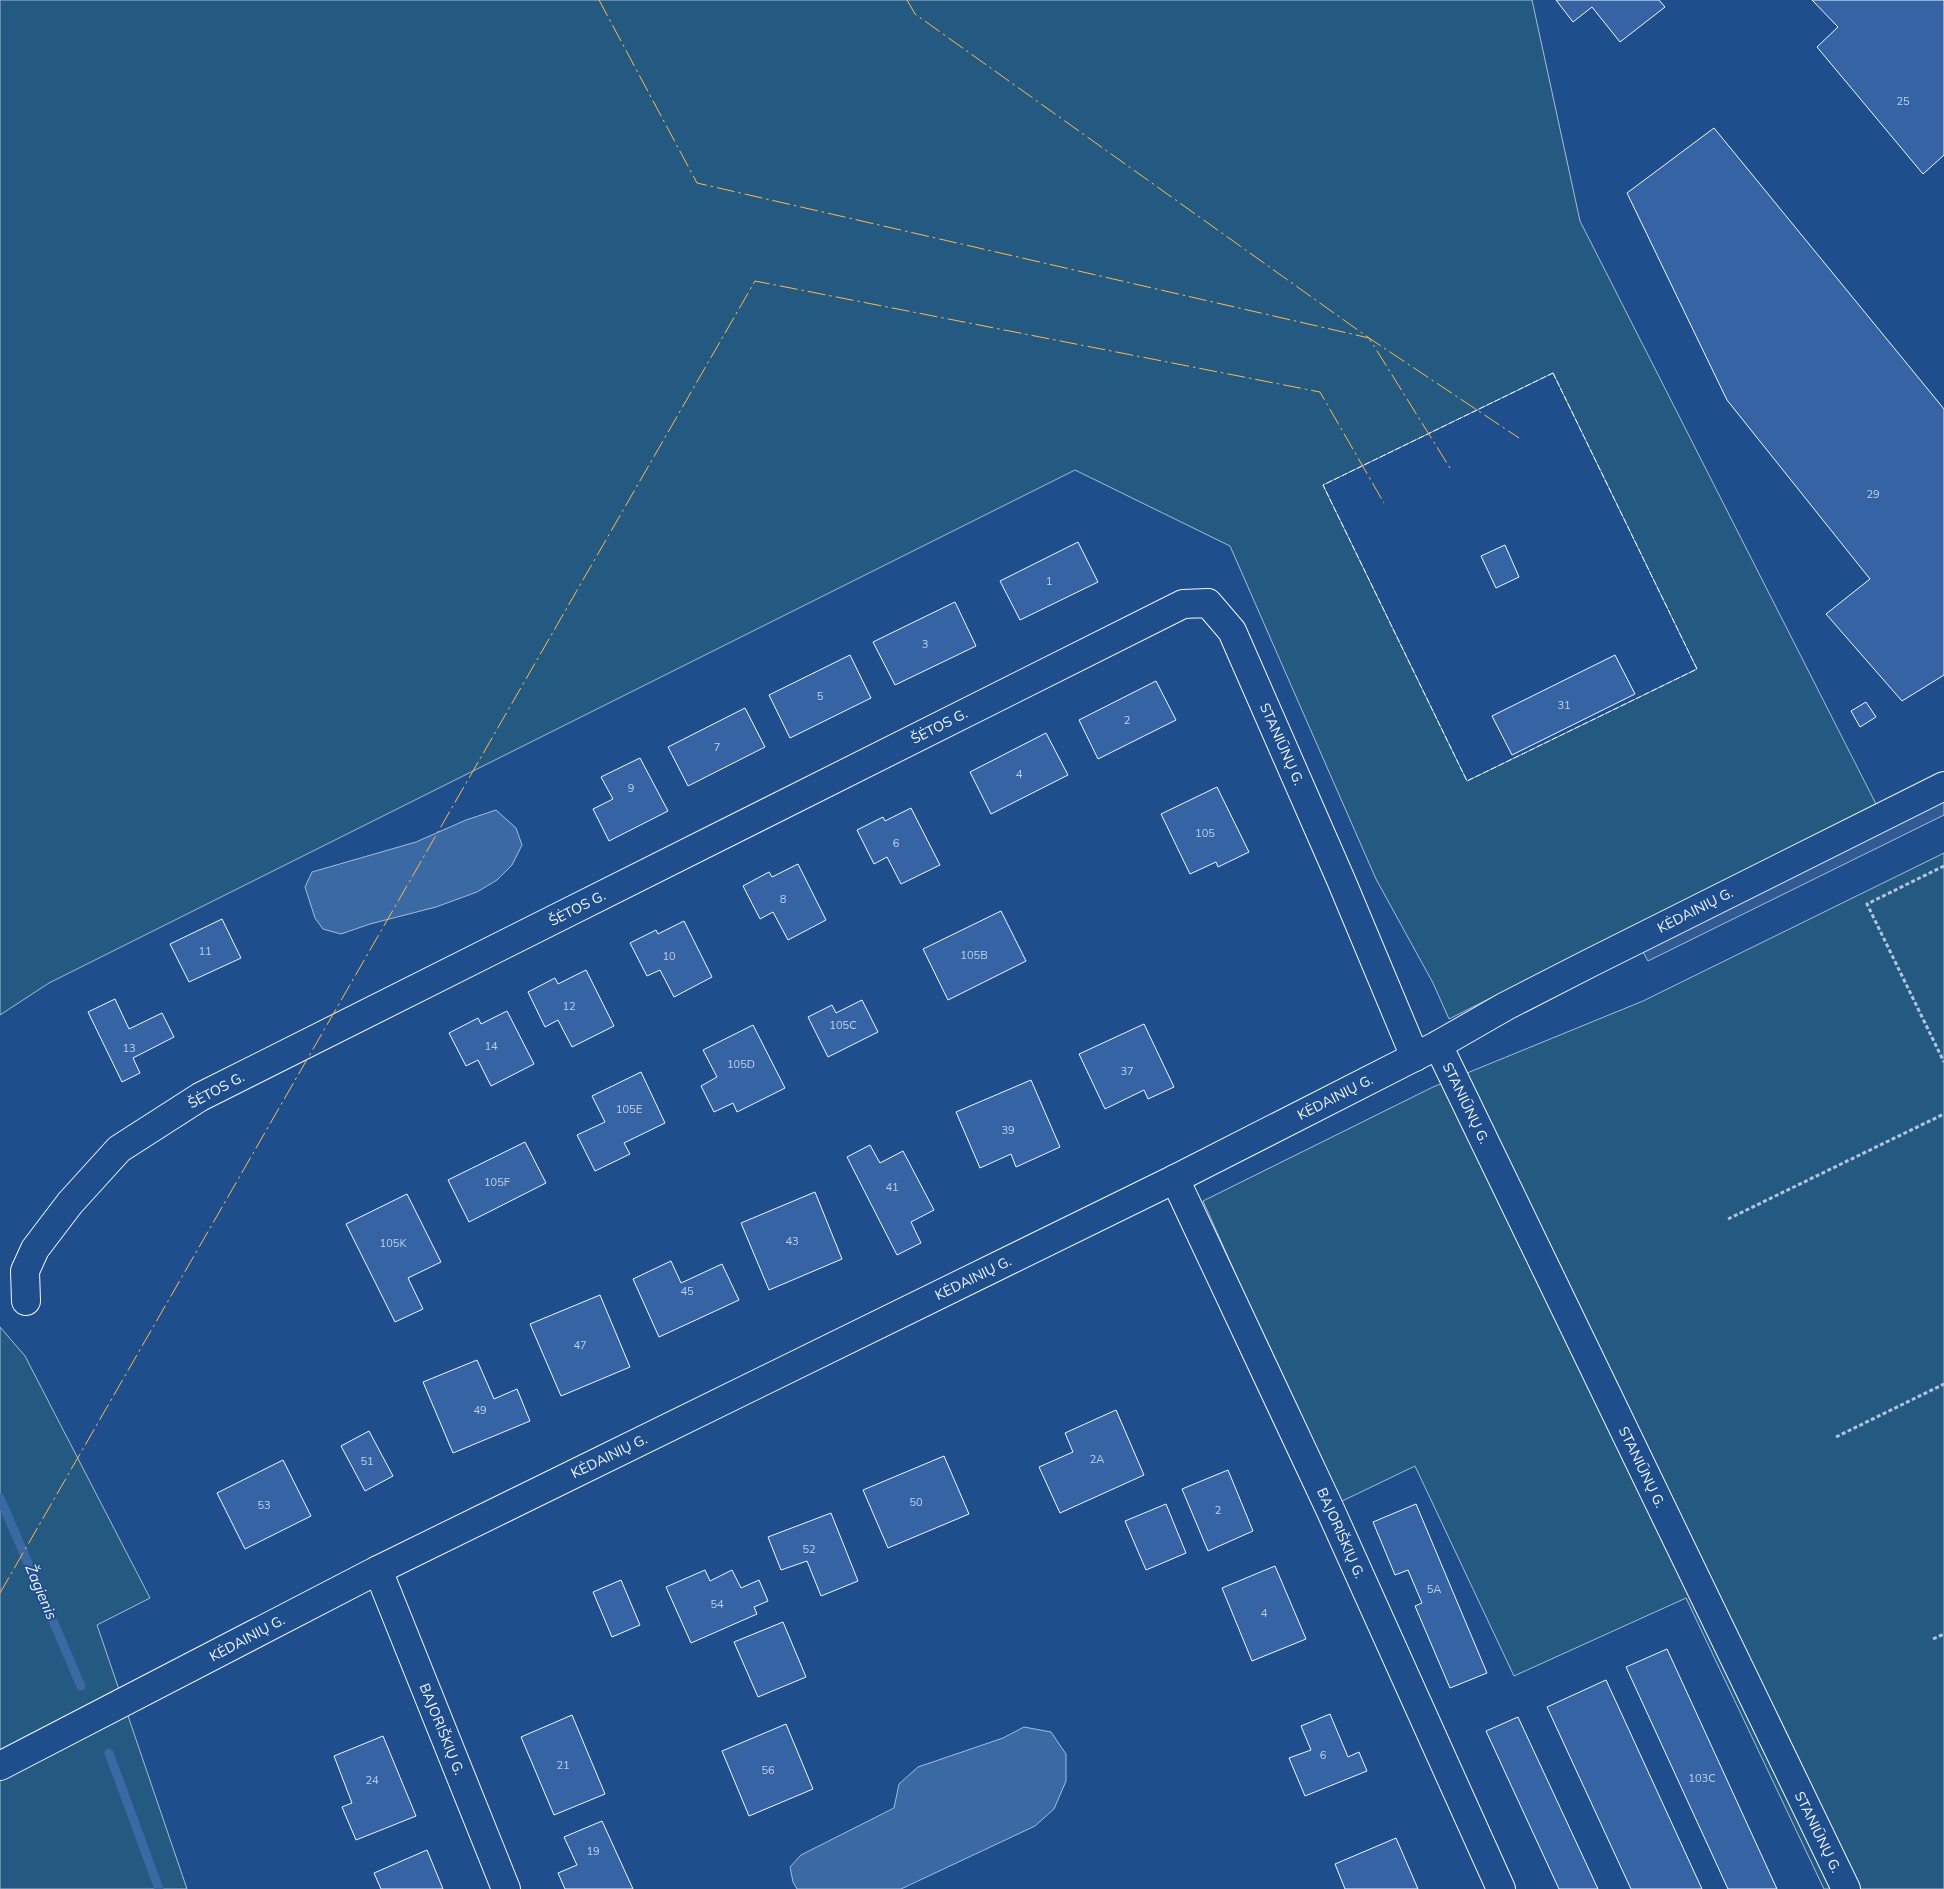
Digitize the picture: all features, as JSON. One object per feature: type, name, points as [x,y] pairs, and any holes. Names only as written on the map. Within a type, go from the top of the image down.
[{"type":"street","name":"STANIŪNŲ G.","points":[[1208,603],[1232,631],[1341,880],[1846,1889]]},
{"type":"street","name":"ŠĖTOS G.","points":[[26,1301],[26,1271],[35,1249],[70,1203],[119,1149],[200,1097],[1184,604],[1208,603]]},
{"type":"street","name":"KĖDAINIŲ G.","points":[[0,1766],[378,1570],[1175,1178],[1426,1051],[1506,1006],[1590,963],[1944,786]]},
{"type":"street","name":"BAJORIŠKIŲ G.","points":[[1175,1178],[1330,1507],[1501,1889]]},
{"type":"street","name":"BAJORIŠKIŲ G.","points":[[378,1570],[506,1889]]},
{"type":"path","points":[[1944,866],[1867,904],[1944,1062]]},
{"type":"path","points":[[1728,1219],[1944,1114]]},
{"type":"path","points":[[1836,1437],[1944,1384]]},
{"type":"path","points":[[1933,1639],[1944,1634]]},
{"type":"shaded area","points":[[0,0],[1532,0],[1580,221],[1876,804],[1449,1019],[1433,983],[1376,879],[1230,546],[1075,470],[49,983],[0,1015]],"holes":[[[1553,373],[1697,669],[1467,781],[1323,485]]]},
{"type":"shaded area","points":[[1944,801],[1944,815],[1648,961],[1642,950]]},
{"type":"shaded area","points":[[496,810],[516,828],[522,845],[512,865],[497,880],[477,892],[436,907],[370,924],[341,934],[323,929],[315,918],[305,887],[312,872],[416,842],[466,820]]},
{"type":"shaded area","points":[[1944,853],[1944,1889],[1824,1889],[1686,1598],[1514,1676],[1415,1466],[1338,1503],[1203,1201],[1433,1087],[1643,1001]]},
{"type":"shaded area","points":[[0,1327],[25,1356],[150,1598],[97,1625],[187,1889],[0,1889]]},
{"type":"shaded area","points":[[1024,1727],[1051,1732],[1066,1754],[1066,1781],[1054,1809],[1035,1826],[901,1889],[797,1889],[793,1882],[790,1867],[801,1855],[894,1808],[899,1784],[918,1767],[1003,1738]]},
{"type":"building","points":[[1556,0],[1659,0],[1665,7],[1620,42],[1592,7],[1573,22]]},
{"type":"building","points":[[1812,0],[1944,0],[1944,155],[1923,174],[1817,47],[1838,27]]},
{"type":"building","points":[[1714,128],[1944,409],[1944,675],[1902,701],[1826,614],[1870,579],[1727,400],[1627,193]]},
{"type":"building","points":[[1078,542],[1098,582],[1020,620],[1000,581]]},
{"type":"building","points":[[1505,545],[1519,577],[1496,588],[1481,556]]},
{"type":"building","points":[[955,602],[976,646],[895,685],[873,642]]},
{"type":"building","points":[[850,655],[871,698],[790,738],[769,695]]},
{"type":"building","points":[[1615,655],[1635,694],[1512,755],[1492,716]]},
{"type":"building","points":[[1156,681],[1176,720],[1098,759],[1079,720]]},
{"type":"building","points":[[1866,702],[1876,717],[1860,727],[1851,711]]},
{"type":"building","points":[[745,708],[765,747],[688,786],[668,747]]},
{"type":"building","points":[[1046,733],[1068,775],[991,814],[970,772]]},
{"type":"building","points":[[640,758],[668,811],[609,841],[593,809],[613,799],[601,777]]},
{"type":"building","points":[[1217,787],[1249,852],[1218,867],[1216,862],[1190,874],[1161,814]]},
{"type":"building","points":[[911,808],[940,865],[901,884],[887,857],[874,864],[857,830],[883,817],[885,821]]},
{"type":"building","points":[[798,864],[826,920],[788,940],[773,912],[760,919],[743,886],[769,872],[772,877]]},
{"type":"building","points":[[1001,911],[1026,961],[948,1000],[923,949]]},
{"type":"building","points":[[222,919],[241,958],[189,982],[170,944]]},
{"type":"building","points":[[684,921],[712,977],[674,997],[660,970],[647,976],[630,943],[656,930],[658,934]]},
{"type":"building","points":[[586,970],[614,1026],[572,1047],[558,1020],[545,1027],[528,992],[555,978],[558,984]]},
{"type":"building","points":[[115,999],[129,1029],[162,1013],[174,1037],[133,1058],[140,1073],[122,1082],[88,1012]]},
{"type":"building","points":[[862,1000],[878,1032],[828,1057],[808,1017],[832,1005],[836,1013]]},
{"type":"building","points":[[507,1011],[534,1064],[491,1086],[478,1060],[466,1066],[449,1033],[478,1018],[481,1024]]},
{"type":"building","points":[[1144,1024],[1174,1087],[1148,1099],[1144,1090],[1105,1109],[1079,1054]]},
{"type":"building","points":[[753,1025],[785,1088],[737,1112],[733,1103],[714,1112],[701,1086],[717,1077],[703,1050]]},
{"type":"building","points":[[641,1072],[665,1123],[624,1143],[630,1154],[595,1171],[577,1135],[605,1122],[592,1096]]},
{"type":"building","points":[[1031,1080],[1060,1147],[1016,1167],[1011,1154],[980,1168],[956,1112]]},
{"type":"building","points":[[525,1142],[546,1183],[469,1222],[448,1180]]},
{"type":"building","points":[[870,1145],[880,1163],[903,1151],[934,1210],[911,1222],[921,1243],[897,1255],[847,1157]]},
{"type":"building","points":[[815,1192],[842,1259],[769,1290],[741,1223]]},
{"type":"building","points":[[407,1194],[441,1262],[408,1278],[423,1309],[395,1322],[346,1224]]},
{"type":"building","points":[[671,1261],[681,1283],[722,1264],[739,1300],[659,1337],[633,1279]]},
{"type":"building","points":[[600,1295],[630,1367],[561,1396],[530,1324]]},
{"type":"building","points":[[477,1360],[494,1399],[517,1389],[530,1421],[453,1453],[423,1382]]},
{"type":"building","points":[[1116,1410],[1144,1475],[1060,1513],[1039,1467],[1073,1452],[1065,1433]]},
{"type":"building","points":[[369,1431],[393,1476],[365,1491],[341,1446]]},
{"type":"building","points":[[944,1456],[969,1514],[888,1548],[863,1490]]},
{"type":"building","points":[[283,1460],[311,1516],[245,1549],[217,1493]]},
{"type":"building","points":[[1228,1470],[1253,1531],[1208,1551],[1182,1489]]},
{"type":"building","points":[[1166,1504],[1186,1553],[1146,1570],[1125,1521]]},
{"type":"building","points":[[1416,1504],[1487,1673],[1450,1688],[1415,1606],[1422,1603],[1408,1570],[1395,1575],[1373,1522]]},
{"type":"building","points":[[831,1513],[858,1581],[821,1596],[807,1561],[781,1570],[768,1537]]},
{"type":"building","points":[[1275,1566],[1306,1639],[1252,1661],[1222,1588]]},
{"type":"building","points":[[705,1570],[710,1581],[732,1570],[741,1588],[759,1580],[768,1601],[754,1607],[757,1614],[691,1643],[666,1587]]},
{"type":"building","points":[[621,1580],[640,1625],[612,1637],[593,1592]]},
{"type":"building","points":[[783,1622],[806,1677],[758,1697],[734,1642]]},
{"type":"building","points":[[1667,1649],[1777,1889],[1728,1889],[1626,1667]]},
{"type":"building","points":[[1606,1680],[1702,1889],[1631,1889],[1547,1707]]},
{"type":"building","points":[[1330,1714],[1348,1757],[1359,1752],[1367,1771],[1305,1796],[1289,1758],[1311,1750],[1301,1726]]},
{"type":"building","points":[[572,1715],[605,1794],[554,1815],[521,1737]]},
{"type":"building","points":[[1518,1717],[1598,1889],[1559,1889],[1486,1731]]},
{"type":"building","points":[[786,1724],[813,1789],[749,1816],[722,1751]]},
{"type":"building","points":[[383,1736],[416,1816],[356,1840],[342,1807],[352,1803],[334,1756]]},
{"type":"building","points":[[602,1821],[633,1889],[565,1889],[558,1873],[577,1865],[564,1837]]},
{"type":"building","points":[[1396,1838],[1418,1889],[1345,1889],[1335,1864]]},
{"type":"building","points":[[427,1850],[443,1889],[381,1889],[374,1873]]},
{"type":"waterway","name":"Žagienis","points":[[0,1498],[81,1686]]},
{"type":"waterway","name":"Žagienis","points":[[109,1753],[159,1889]]},
{"type":"fence","points":[[1553,373],[1697,669],[1467,781],[1323,485],[1553,373]]},
{"type":"power","points":[[599,0],[697,183],[1369,338],[1450,468]]},
{"type":"power","points":[[907,0],[915,14],[1369,338],[1519,438]]},
{"type":"power","points":[[0,1593],[755,281],[1320,392],[1384,503]]}]
